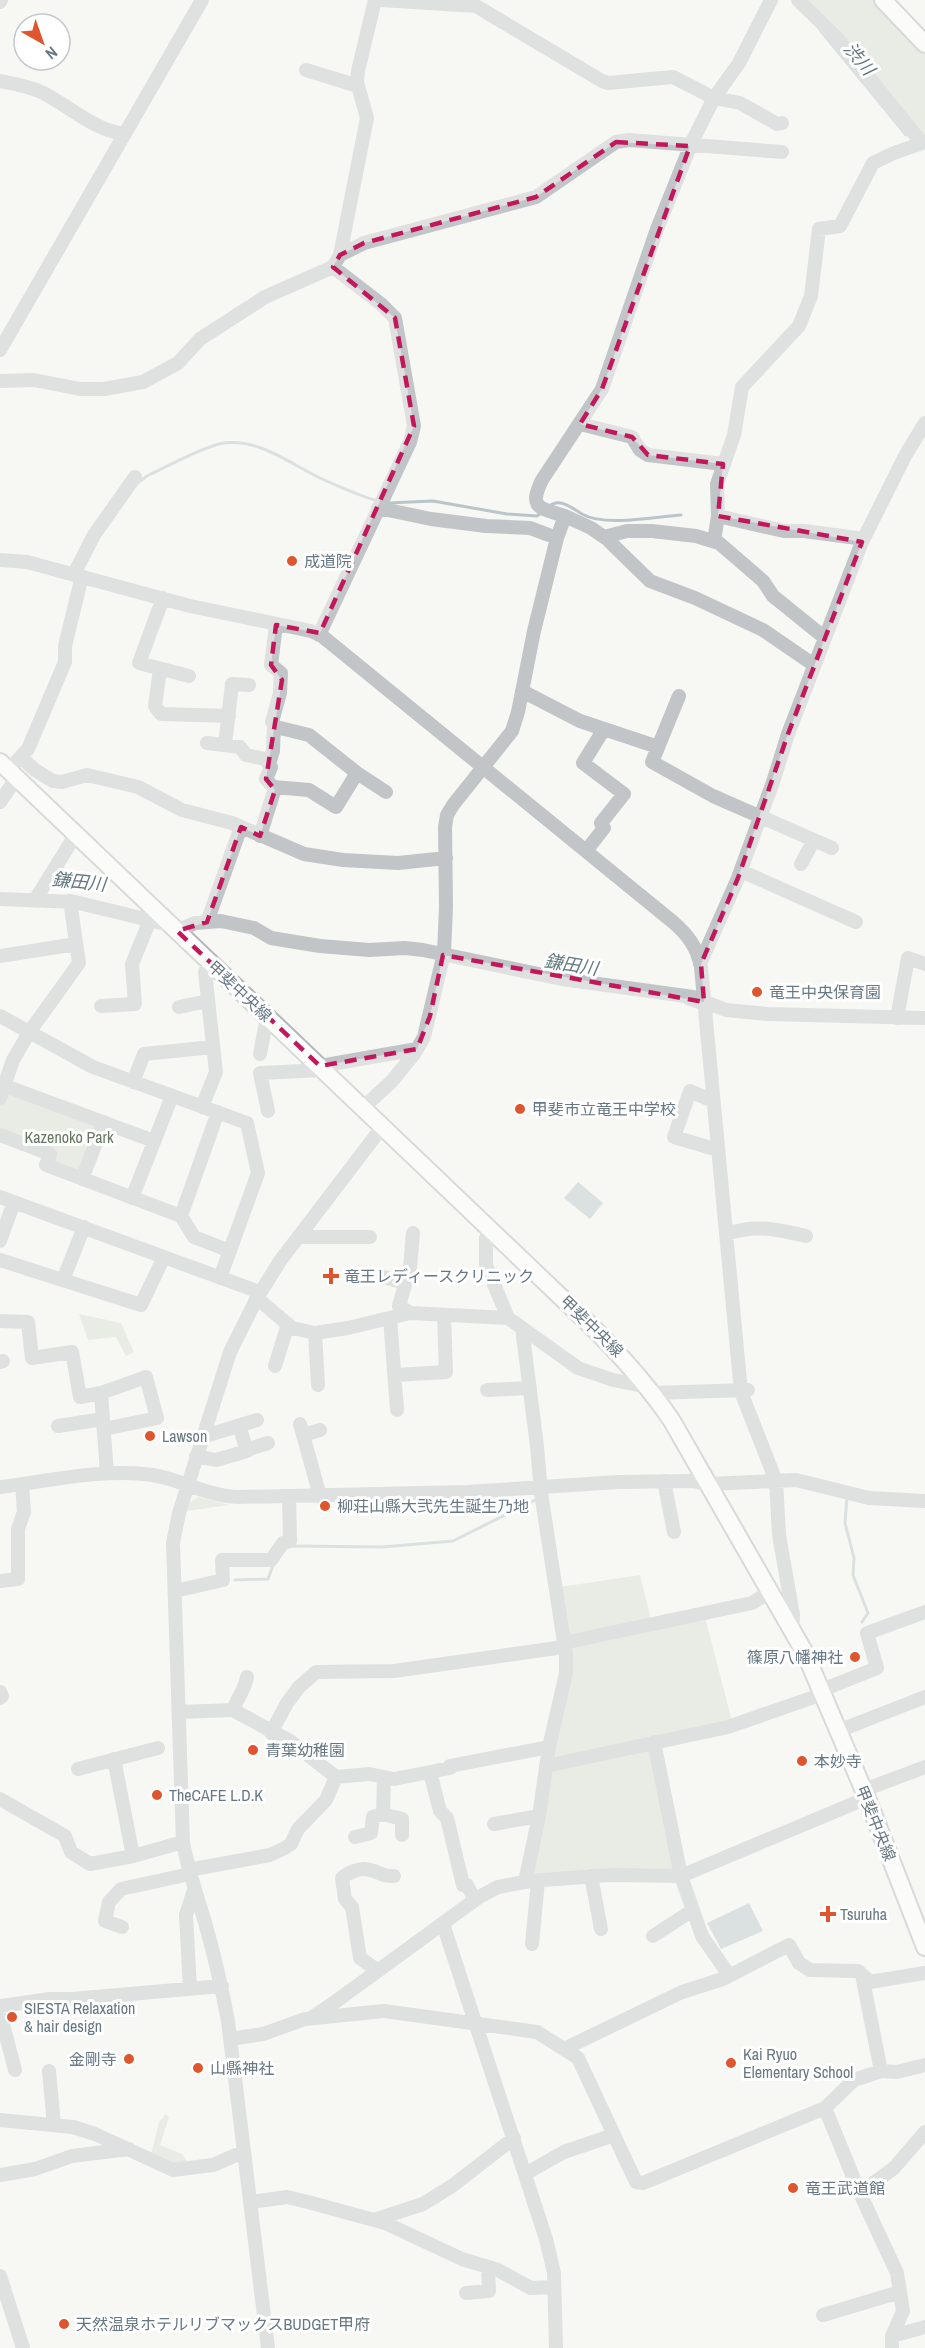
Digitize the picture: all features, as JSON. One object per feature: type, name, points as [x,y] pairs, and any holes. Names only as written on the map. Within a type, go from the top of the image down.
[{"type":"main road","points":[[883,0],[925,44]]},
{"type":"main road","name":"甲斐中央線","points":[[8,769],[489,1227],[626,1360],[651,1390],[672,1420],[770,1592],[823,1692],[925,1947]]},
{"type":"street","points":[[0,350],[202,0]]},
{"type":"street","points":[[336,261],[367,118],[358,86],[358,71],[375,0]]},
{"type":"street","points":[[381,0],[476,6],[602,81],[674,77],[714,98],[740,104],[777,124],[782,123]]},
{"type":"street","points":[[771,0],[739,63],[714,98],[690,146],[657,229],[605,380],[542,480],[535,499],[541,508],[565,516],[604,537],[650,581],[695,598],[763,630],[814,665]]},
{"type":"street","points":[[714,541],[718,516],[717,484],[734,435],[742,387],[799,326],[811,296],[819,229],[840,226],[873,163],[923,142],[837,38],[798,0]]},
{"type":"street","points":[[306,70],[358,86]]},
{"type":"street","points":[[0,81],[43,92],[96,125],[111,132],[124,134]]},
{"type":"street","points":[[0,381],[34,380],[80,389],[104,389],[143,382],[178,363],[200,339],[265,297],[336,261],[364,243],[536,197],[616,142],[629,140],[782,152]]},
{"type":"street","points":[[319,635],[410,442],[414,426],[395,318],[336,261]]},
{"type":"street","points":[[580,423],[632,437],[640,450],[648,455],[723,464]]},
{"type":"street","points":[[700,964],[741,871],[788,734],[862,542],[905,456],[925,423]]},
{"type":"street","points":[[0,802],[8,769],[22,758],[28,749],[65,662],[65,645],[78,575],[94,536],[135,477]]},
{"type":"street","points":[[378,508],[464,523],[530,528],[558,538]]},
{"type":"street","points":[[364,1107],[392,1081],[424,1037],[443,956],[447,815],[512,731],[534,631],[565,516]]},
{"type":"street","points":[[718,516],[784,531],[804,531],[857,538],[862,542]]},
{"type":"street","points":[[604,537],[627,531],[652,531],[696,536],[714,541],[763,581],[773,596],[825,638]]},
{"type":"street","points":[[0,560],[27,562],[163,598],[311,631],[319,635],[332,643],[684,932],[699,954],[726,1234],[744,1391],[776,1480],[779,1536],[793,1615],[792,1631]]},
{"type":"street","points":[[163,598],[139,663],[189,676]]},
{"type":"street","points":[[269,764],[273,751],[274,724],[282,680],[281,673],[271,665],[276,625]]},
{"type":"street","points":[[160,669],[155,706],[160,714],[229,716]]},
{"type":"street","points":[[225,745],[232,684],[249,686]]},
{"type":"street","points":[[522,692],[580,721],[658,747]]},
{"type":"street","points":[[679,696],[652,762],[713,796],[832,848]]},
{"type":"street","points":[[274,724],[276,728],[309,735],[357,773],[386,792]]},
{"type":"street","points":[[586,851],[604,828],[601,823],[624,794],[583,763],[604,729]]},
{"type":"street","points":[[207,743],[240,747],[246,755],[265,759],[271,767],[266,779],[275,788],[309,790],[336,807],[357,773]]},
{"type":"street","points":[[22,758],[35,770],[53,781],[62,782],[87,776],[138,787],[182,810],[241,827],[304,855],[398,863],[446,858]]},
{"type":"street","points":[[260,836],[275,788]]},
{"type":"street","points":[[207,922],[241,827]]},
{"type":"street","points":[[35,900],[76,834]]},
{"type":"street","points":[[801,864],[814,840]]},
{"type":"street","points":[[741,871],[855,922]]},
{"type":"street","points":[[0,899],[70,901],[174,928],[195,923],[221,921],[243,924],[272,938],[320,946],[369,950],[405,948],[562,979],[693,997],[726,1010],[768,1014],[925,1018]]},
{"type":"street","points":[[70,901],[79,963],[30,1031],[13,1060],[1,1089],[104,1122],[154,1141]]},
{"type":"street","points":[[101,1006],[135,1004],[132,964],[150,920]]},
{"type":"street","points":[[0,956],[76,944]]},
{"type":"street","points":[[897,1018],[908,958],[925,964]]},
{"type":"street","points":[[202,1107],[216,1072],[206,972],[211,964]]},
{"type":"street","points":[[179,1007],[208,1001]]},
{"type":"street","points":[[0,1017],[30,1031],[93,1067],[247,1123],[258,1173],[220,1278]]},
{"type":"street","points":[[260,1054],[267,1017]]},
{"type":"street","points":[[133,1082],[144,1054],[213,1047]]},
{"type":"street","points":[[268,1111],[260,1073],[322,1068],[417,1049]]},
{"type":"street","points":[[713,1101],[690,1091],[674,1137],[718,1150]]},
{"type":"street","points":[[132,1198],[172,1096]]},
{"type":"street","points":[[181,1216],[218,1112]]},
{"type":"street","points":[[82,1179],[104,1122]]},
{"type":"street","points":[[268,2348],[222,1986],[189,1872],[183,1842],[172,1543],[196,1456],[230,1352],[257,1298],[298,1237],[383,1126]]},
{"type":"street","points":[[0,1136],[50,1154],[46,1165],[181,1216],[194,1237],[230,1251]]},
{"type":"street","points":[[0,1197],[254,1290],[257,1298],[292,1328],[315,1333],[348,1328],[410,1312],[508,1318]]},
{"type":"street","points":[[0,1241],[14,1202]]},
{"type":"street","points":[[63,1280],[84,1227]]},
{"type":"street","points":[[489,1227],[486,1238],[486,1265],[508,1318],[578,1368],[651,1390],[744,1391]]},
{"type":"street","points":[[726,1234],[743,1228],[766,1227],[806,1236]]},
{"type":"street","points":[[410,1312],[399,1306],[410,1267],[413,1233]]},
{"type":"street","points":[[298,1237],[370,1237]]},
{"type":"street","points":[[0,1260],[141,1305],[164,1257]]},
{"type":"street","points":[[383,1277],[406,1283]]},
{"type":"street","points":[[394,1375],[446,1372],[444,1315]]},
{"type":"street","points":[[390,1318],[397,1410]]},
{"type":"street","points":[[0,1321],[28,1322],[32,1358],[72,1352],[80,1397],[101,1393],[146,1377],[157,1418],[58,1426]]},
{"type":"street","points":[[275,1366],[288,1324]]},
{"type":"street","points":[[522,1328],[547,1540],[564,1645],[566,1673],[549,1747],[531,1881],[532,1944]]},
{"type":"street","points":[[315,1333],[318,1385]]},
{"type":"street","points":[[487,1390],[530,1388]]},
{"type":"street","points":[[101,1393],[107,1473]]},
{"type":"street","points":[[202,1437],[257,1420]]},
{"type":"street","points":[[239,1426],[246,1450]]},
{"type":"street","points":[[320,1496],[302,1429],[321,1430]]},
{"type":"street","points":[[196,1456],[216,1460],[268,1443]]},
{"type":"street","points":[[0,1487],[107,1473],[156,1476],[228,1497],[467,1492],[618,1482],[692,1481],[707,1484],[796,1480],[869,1498],[925,1501]]},
{"type":"street","points":[[664,1481],[674,1532]]},
{"type":"street","points":[[0,1581],[18,1579],[18,1529],[24,1512],[22,1484]]},
{"type":"street","points":[[175,1591],[223,1580],[222,1560],[271,1560],[283,1543],[290,1541],[289,1496]]},
{"type":"street","points":[[271,1733],[287,1703],[299,1687],[316,1672],[394,1671],[564,1645],[752,1603],[770,1592]]},
{"type":"street","points":[[546,1766],[728,1727],[823,1692],[878,1668],[867,1634],[925,1612]]},
{"type":"street","points":[[234,1710],[245,1687],[247,1677]]},
{"type":"street","points":[[0,1692],[2,1696],[0,1698]]},
{"type":"street","points":[[838,1731],[925,1697]]},
{"type":"street","points":[[179,1712],[234,1710],[271,1733],[290,1741],[336,1777],[369,1774],[394,1779],[409,1778],[460,1764],[549,1747]]},
{"type":"street","points":[[654,1742],[681,1876],[702,1936],[729,1975]]},
{"type":"street","points":[[78,1769],[158,1748]]},
{"type":"street","points":[[114,1760],[133,1856]]},
{"type":"street","points":[[310,2018],[475,1900],[498,1887],[531,1881],[591,1876],[681,1876],[925,1767]]},
{"type":"street","points":[[430,1772],[440,1811],[447,1818],[464,1886],[468,1885],[475,1900]]},
{"type":"street","points":[[122,1927],[105,1921],[109,1902],[121,1889],[270,1855],[285,1848],[291,1844],[298,1829],[326,1800],[336,1777]]},
{"type":"street","points":[[383,1814],[384,1777]]},
{"type":"street","points":[[0,1799],[65,1836],[71,1852],[90,1864],[133,1856],[183,1842]]},
{"type":"street","points":[[355,1837],[371,1833],[373,1817],[383,1814],[402,1819],[402,1835]]},
{"type":"street","points":[[494,1824],[540,1816]]},
{"type":"street","points":[[378,1971],[360,1958],[352,1907],[345,1899],[342,1878],[349,1872],[370,1869],[382,1877],[394,1876]]},
{"type":"street","points":[[591,1876],[601,1929]]},
{"type":"street","points":[[190,1989],[186,1915],[194,1890]]},
{"type":"street","points":[[653,1936],[693,1910]]},
{"type":"street","points":[[443,1924],[546,2239],[554,2273],[556,2348]]},
{"type":"street","points":[[564,2049],[682,1992],[729,1975],[789,1945],[799,1963],[810,1970],[858,1971],[870,1982],[925,1973]]},
{"type":"street","points":[[862,1975],[881,2071]]},
{"type":"street","points":[[0,2006],[50,1999],[222,1986]]},
{"type":"street","points":[[230,2039],[262,2034],[310,2018],[384,2011],[537,2032],[578,2058],[636,2182],[643,2183],[825,2108],[854,2080],[881,2071],[897,2072],[925,2065]]},
{"type":"street","points":[[0,2013],[15,2070]]},
{"type":"street","points":[[49,2072],[54,2125]]},
{"type":"street","points":[[825,2108],[860,2193],[897,2273],[903,2311],[892,2342]]},
{"type":"street","points":[[0,2120],[54,2125],[95,2134],[173,2170],[213,2165],[243,2152]]},
{"type":"street","points":[[860,2193],[894,2168],[925,2132]]},
{"type":"street","points":[[525,2174],[564,2152],[614,2135]]},
{"type":"street","points":[[374,2220],[423,2204],[452,2186],[514,2138]]},
{"type":"street","points":[[0,2175],[35,2169],[72,2156],[129,2149]]},
{"type":"street","points":[[251,2202],[287,2197],[374,2220],[462,2259],[488,2266],[531,2288],[554,2287]]},
{"type":"street","points":[[466,2293],[489,2292],[488,2266]]},
{"type":"street","points":[[0,2276],[23,2348]]},
{"type":"street","points":[[823,2315],[900,2292]]},
{"type":"street","points":[[892,2342],[925,2326]]},
{"type":"highlighted area","points":[[616,142],[690,146],[602,389],[580,424],[632,437],[648,455],[723,464],[718,516],[862,542],[788,734],[738,878],[701,964],[704,1002],[443,955],[430,1016],[417,1049],[320,1066],[177,931],[207,922],[241,827],[260,836],[275,790],[266,779],[282,680],[271,665],[276,625],[320,633],[414,426],[395,318],[333,267],[340,255],[364,243],[536,197]]},
{"type":"green space","points":[[805,0],[875,0],[925,52],[925,136]]},
{"type":"green space","name":"Kazenoko Park","points":[[5,1088],[99,1122],[83,1176],[51,1163],[51,1153],[0,1134],[0,1103]]},
{"type":"green space","points":[[79,1314],[121,1323],[134,1352],[126,1356],[116,1337],[88,1340]]},
{"type":"green space","points":[[198,1497],[230,1505],[186,1511],[189,1503]]},
{"type":"green space","points":[[640,1575],[651,1620],[567,1639],[560,1587]]},
{"type":"green space","points":[[705,1617],[732,1721],[553,1762],[570,1646],[643,1633]]},
{"type":"green space","points":[[653,1744],[680,1875],[527,1880],[552,1765]]},
{"type":"green space","points":[[166,2114],[169,2117],[160,2145],[182,2154],[187,2161],[170,2165],[151,2155],[159,2122]]},
{"type":"shaded area","points":[[578,1182],[603,1203],[590,1219],[564,1198]]},
{"type":"shaded area","points":[[749,1903],[763,1931],[721,1949],[707,1923]]},
{"type":"waterway","name":"渋川","points":[[820,30],[906,135]]},
{"type":"waterway","points":[[139,482],[183,458],[219,444],[247,444],[273,453],[322,479],[378,501]]},
{"type":"waterway","points":[[388,503],[433,501],[507,514],[537,516],[541,513]]},
{"type":"waterway","points":[[548,507],[561,503],[591,518],[616,521],[681,515]]},
{"type":"waterway","name":"鎌田川","points":[[686,1003],[700,1008]]},
{"type":"waterway","points":[[847,1497],[845,1523],[854,1558],[853,1575],[868,1613],[862,1622]]},
{"type":"waterway","points":[[291,1546],[382,1547],[453,1541],[535,1500]]},
{"type":"waterway","points":[[235,1580],[268,1579],[274,1563]]},
{"type":"place","name":"成道院","points":[[292,561]]},
{"type":"place","name":"竜王中央保育園","points":[[757,992]]},
{"type":"place","name":"甲斐市立竜王中学校","points":[[520,1109]]},
{"type":"place","name":"竜王レディースクリニック","points":[[331,1276]]},
{"type":"place","name":"Lawson","points":[[150,1436]]},
{"type":"place","name":"柳荘山縣大弐先生誕生乃地","points":[[325,1506]]},
{"type":"place","name":"篠原八幡神社","points":[[855,1657]]},
{"type":"place","name":"青葉幼稚園","points":[[253,1750]]},
{"type":"place","name":"本妙寺","points":[[802,1761]]},
{"type":"place","name":"TheCAFE L.D.K","points":[[157,1795]]},
{"type":"place","name":"Tsuruha","points":[[828,1914]]},
{"type":"place","name":"SIESTA Relaxation & hair design","points":[[12,2017]]},
{"type":"place","name":"金剛寺","points":[[129,2059]]},
{"type":"place","name":"Kai Ryuo Elementary School","points":[[731,2063]]},
{"type":"place","name":"山縣神社","points":[[198,2068]]},
{"type":"place","name":"竜王武道館","points":[[793,2188]]},
{"type":"place","name":"天然温泉ホテルリブマックスBUDGET甲府","points":[[64,2324]]}]
